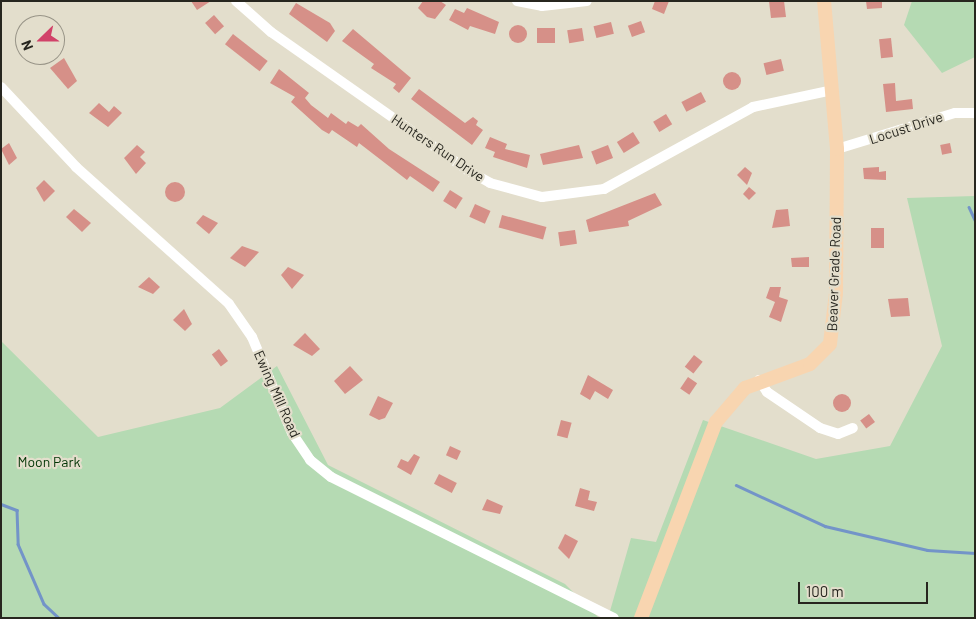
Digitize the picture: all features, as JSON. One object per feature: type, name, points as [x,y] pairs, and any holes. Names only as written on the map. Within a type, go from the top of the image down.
[{"type":"main road","name":"Beaver Grade Road","points":[[641,618],[716,422],[733,399],[759,380],[810,364],[830,344],[836,293],[837,149],[824,1]]},
{"type":"street","name":"Hunters Run Drive","points":[[236,1],[271,32],[467,170],[490,182],[542,197],[604,189],[753,108],[832,90]]},
{"type":"street","points":[[517,1],[542,6],[587,1]]},
{"type":"street","name":"Ewing Mill Road","points":[[1,88],[76,167],[228,304],[252,337],[292,433],[310,460],[331,477],[614,618]]},
{"type":"street","name":"Locust Drive","points":[[837,149],[955,113],[975,113]]},
{"type":"street","points":[[759,380],[767,392],[820,428],[838,434],[853,428]]},
{"type":"green space","points":[[912,1],[975,1],[975,57],[942,73],[904,25]]},
{"type":"green space","points":[[975,196],[975,618],[608,618],[631,538],[656,542],[703,420],[816,459],[890,446],[942,346],[907,198]]},
{"type":"green space","name":"Moon Park","points":[[1,341],[98,437],[220,408],[277,366],[328,465],[565,584],[599,618],[1,618]]},
{"type":"building","points":[[191,1],[211,1],[197,10]]},
{"type":"building","points":[[423,1],[440,1],[446,5],[435,19],[427,17],[418,8]]},
{"type":"building","points":[[655,1],[669,1],[664,14],[652,9]]},
{"type":"building","points":[[769,1],[784,1],[786,17],[771,18]]},
{"type":"building","points":[[866,1],[882,1],[882,8],[867,9]]},
{"type":"building","points":[[296,3],[330,23],[335,31],[327,42],[289,14]]},
{"type":"building","points":[[467,8],[499,22],[495,34],[470,26],[468,30],[449,20],[455,9],[464,13]]},
{"type":"building","points":[[214,15],[224,26],[215,34],[205,23]]},
{"type":"building","points":[[641,21],[645,32],[632,37],[628,26]]},
{"type":"building","points":[[611,22],[614,34],[596,38],[594,26]]},
{"type":"building","points":[[518,25],[524,28],[527,34],[524,40],[518,43],[512,40],[509,34],[512,28]]},
{"type":"building","points":[[537,28],[555,28],[555,43],[537,43]]},
{"type":"building","points":[[582,28],[584,41],[569,43],[567,30]]},
{"type":"building","points":[[353,29],[411,78],[399,93],[393,88],[396,84],[371,68],[374,64],[342,41]]},
{"type":"building","points":[[233,34],[268,61],[260,71],[225,44]]},
{"type":"building","points":[[891,38],[893,57],[881,58],[879,39]]},
{"type":"building","points":[[781,59],[784,71],[766,75],[764,63]]},
{"type":"building","points":[[65,60],[77,81],[68,89],[50,68],[54,65],[65,65]]},
{"type":"building","points":[[279,69],[309,93],[305,98],[328,118],[331,113],[346,124],[348,121],[358,127],[361,124],[389,149],[440,182],[433,192],[410,176],[407,180],[359,143],[357,147],[332,130],[329,134],[322,130],[291,102],[295,97],[270,83]]},
{"type":"building","points":[[732,72],[740,77],[741,81],[736,89],[732,90],[724,85],[723,81],[728,73]]},
{"type":"building","points":[[895,83],[896,101],[912,99],[913,109],[886,112],[883,84]]},
{"type":"building","points":[[419,89],[465,123],[473,117],[478,121],[476,125],[483,130],[472,145],[411,99]]},
{"type":"building","points":[[701,92],[706,102],[686,112],[681,102]]},
{"type":"building","points":[[99,103],[109,112],[114,106],[122,113],[108,127],[89,113]]},
{"type":"building","points":[[666,114],[672,124],[659,132],[653,122]]},
{"type":"building","points":[[633,132],[640,143],[624,153],[617,142]]},
{"type":"building","points":[[490,137],[507,144],[505,149],[530,155],[527,168],[493,157],[495,152],[485,148]]},
{"type":"building","points":[[9,143],[17,158],[9,165],[1,149]]},
{"type":"building","points":[[950,143],[952,153],[942,155],[940,145]]},
{"type":"building","points":[[137,145],[145,152],[140,157],[146,163],[136,174],[124,158]]},
{"type":"building","points":[[579,145],[583,158],[543,165],[540,154]]},
{"type":"building","points":[[608,145],[613,158],[596,165],[591,151]]},
{"type":"building","points":[[745,167],[752,173],[747,185],[737,175]]},
{"type":"building","points":[[879,167],[879,172],[886,171],[886,180],[864,179],[863,168]]},
{"type":"building","points":[[44,180],[55,191],[44,202],[36,188]]},
{"type":"building","points":[[175,182],[182,185],[185,192],[182,199],[175,202],[168,199],[165,192],[168,185]]},
{"type":"building","points":[[749,187],[756,193],[749,200],[743,194]]},
{"type":"building","points":[[450,190],[463,198],[456,209],[443,201]]},
{"type":"building","points":[[655,193],[662,205],[628,221],[629,226],[589,232],[586,220]]},
{"type":"building","points":[[475,204],[491,211],[485,224],[469,217]]},
{"type":"building","points":[[74,209],[91,223],[82,232],[66,217]]},
{"type":"building","points":[[788,209],[790,226],[772,228],[776,210]]},
{"type":"building","points":[[203,215],[218,223],[209,234],[196,223]]},
{"type":"building","points":[[502,215],[546,227],[543,239],[499,228]]},
{"type":"building","points":[[871,228],[884,228],[884,248],[871,248]]},
{"type":"building","points":[[575,230],[577,244],[560,246],[558,232]]},
{"type":"building","points":[[242,246],[259,252],[245,267],[230,258]]},
{"type":"building","points":[[809,257],[809,267],[792,267],[791,258]]},
{"type":"building","points":[[288,267],[304,275],[292,289],[281,275]]},
{"type":"building","points":[[149,277],[160,287],[153,294],[138,287]]},
{"type":"building","points":[[770,287],[781,287],[779,297],[788,300],[781,322],[769,317],[775,302],[766,298]]},
{"type":"building","points":[[908,298],[910,316],[891,317],[888,299]]},
{"type":"building","points":[[184,309],[192,324],[185,331],[173,320]]},
{"type":"building","points":[[305,333],[320,349],[312,356],[293,345]]},
{"type":"building","points":[[219,349],[228,361],[221,366],[212,354]]},
{"type":"building","points":[[694,355],[703,362],[693,374],[685,367]]},
{"type":"building","points":[[350,366],[363,380],[345,394],[334,381]]},
{"type":"building","points":[[588,375],[613,390],[608,399],[595,391],[590,400],[580,394]]},
{"type":"building","points":[[688,377],[697,383],[689,395],[680,389]]},
{"type":"building","points":[[838,394],[846,394],[851,399],[849,410],[838,412],[833,407],[833,399]]},
{"type":"building","points":[[378,396],[393,403],[385,418],[379,420],[369,415]]},
{"type":"building","points":[[869,414],[875,422],[866,429],[860,421]]},
{"type":"building","points":[[561,420],[572,423],[567,438],[557,435]]},
{"type":"building","points":[[450,446],[461,451],[457,460],[446,455]]},
{"type":"building","points":[[414,454],[420,457],[411,475],[397,467],[401,459],[408,462]]},
{"type":"building","points":[[439,474],[457,483],[452,493],[434,484]]},
{"type":"building","points":[[580,488],[590,491],[588,500],[597,502],[594,511],[575,506]]},
{"type":"building","points":[[487,499],[503,506],[500,514],[482,510]]},
{"type":"building","points":[[565,534],[578,541],[569,559],[558,548]]},
{"type":"waterway","points":[[969,207],[975,220]]},
{"type":"waterway","points":[[736,485],[825,526],[927,550],[975,553]]},
{"type":"waterway","points":[[1,504],[17,510],[18,544],[44,604],[59,618]]}]
